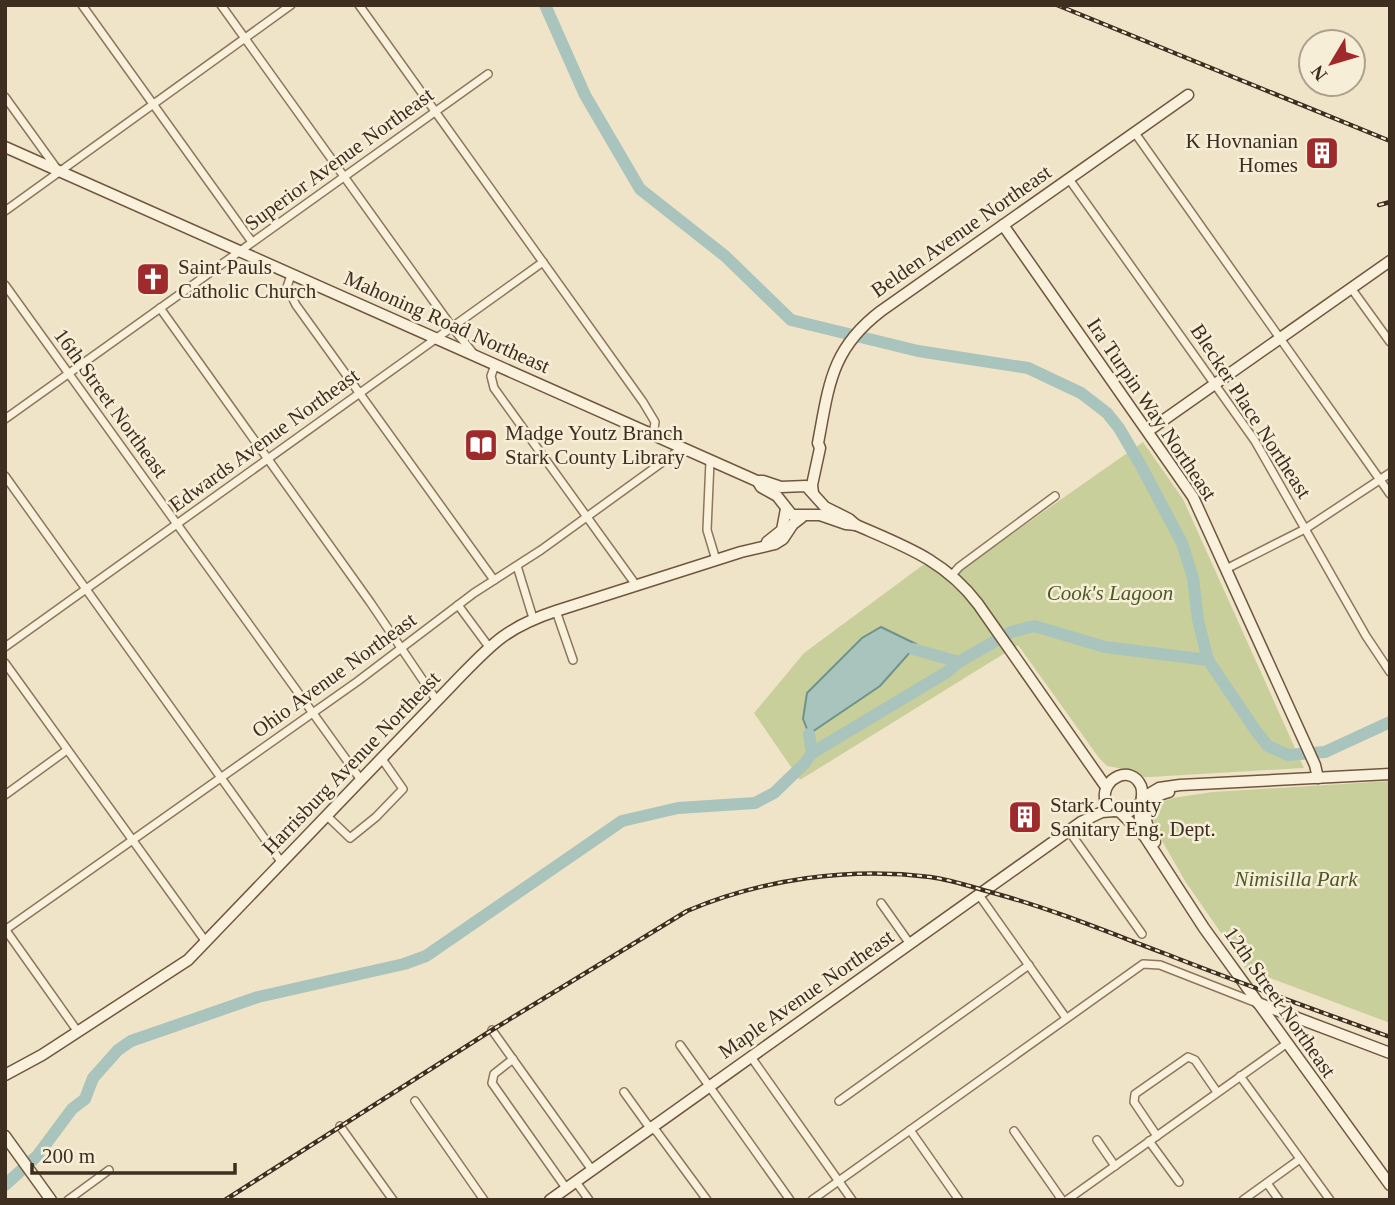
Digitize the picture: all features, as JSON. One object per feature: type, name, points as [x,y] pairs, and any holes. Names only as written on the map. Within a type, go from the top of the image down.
[{"type":"street","points":[[82,5],[252,242]]},
{"type":"street","points":[[221,5],[452,327],[477,357]]},
{"type":"street","points":[[5,211],[291,5]]},
{"type":"street","points":[[359,5],[643,402],[655,422],[653,435]]},
{"type":"street","name":"Superior Avenue Northeast","points":[[5,419],[488,74]]},
{"type":"street","name":"Belden Avenue Northeast","points":[[814,494],[812,485],[820,448],[818,443],[831,378],[846,346],[866,324],[1188,95]]},
{"type":"street","points":[[5,97],[59,172]]},
{"type":"street","points":[[1135,132],[1390,494]]},
{"type":"street","name":"Mahoning Road Northeast","points":[[5,148],[710,461],[757,481],[781,487],[794,485]]},
{"type":"street","name":"Blecker Place Northeast","points":[[1069,179],[1255,441],[1366,636],[1390,672]]},
{"type":"street","name":"Ira Turpin Way Northeast","points":[[1003,225],[1193,497],[1315,765],[1318,778]]},
{"type":"street","points":[[1148,431],[1390,261]]},
{"type":"street","name":"Edwards Avenue Northeast","points":[[5,647],[543,262]]},
{"type":"street","points":[[291,275],[287,287],[289,295],[494,580]]},
{"type":"street","name":"16th Street Northeast","points":[[5,285],[361,780]]},
{"type":"street","points":[[1351,288],[1390,342]]},
{"type":"street","points":[[160,308],[437,701]]},
{"type":"street","points":[[495,365],[491,376],[494,388],[636,585]]},
{"type":"street","name":"Belden Avenue Northeast","points":[[794,485],[808,474],[814,446],[818,443]]},
{"type":"street","name":"Ohio Avenue Northeast","points":[[5,929],[682,449]]},
{"type":"street","points":[[710,461],[707,530],[716,560]]},
{"type":"street","points":[[1226,569],[1305,528],[1390,473]]},
{"type":"street","points":[[5,476],[282,863]]},
{"type":"street","name":"Mahoning Road Northeast","points":[[757,481],[761,487],[775,494],[785,509]]},
{"type":"street","points":[[856,525],[822,515],[792,515],[785,509],[784,495],[794,485],[806,486],[825,507],[856,525],[918,553],[952,575],[972,596],[1089,761],[1105,792],[1108,806],[1117,812],[1132,811],[1156,789],[1180,785],[1390,774]]},
{"type":"street","points":[[804,516],[814,506],[814,494]]},
{"type":"street","points":[[952,575],[981,550],[1055,496]]},
{"type":"street","name":"Harrisburg Avenue Northeast","points":[[5,1075],[78,1032],[188,960],[437,701],[509,630],[533,618],[761,546],[780,532],[785,522],[785,509]]},
{"type":"street","name":"Harrisburg Avenue Northeast","points":[[761,546],[766,547],[782,540],[793,524],[804,516]]},
{"type":"street","points":[[517,566],[533,618]]},
{"type":"street","points":[[458,606],[489,648]]},
{"type":"street","points":[[556,611],[573,660]]},
{"type":"street","points":[[5,663],[206,942]]},
{"type":"street","points":[[5,795],[67,750]]},
{"type":"street","points":[[327,816],[350,838],[376,817],[403,789],[382,759]]},
{"type":"street","points":[[1089,761],[1116,776],[1129,776],[1138,782],[1164,781],[1180,785]]},
{"type":"street","points":[[1105,792],[1116,776]]},
{"type":"street","points":[[1138,782],[1141,801]]},
{"type":"street","points":[[1173,883],[1171,868],[1148,828],[1146,808],[1150,801],[1159,795],[1208,788],[1214,783]]},
{"type":"street","name":"Maple Avenue Northeast","points":[[1084,820],[1105,792]]},
{"type":"street","name":"12th Street Northeast","points":[[1141,801],[1139,814],[1145,837],[1173,883],[1286,1044],[1389,1183]]},
{"type":"street","name":"Maple Avenue Northeast","points":[[550,1200],[1084,820],[1100,813],[1117,812]]},
{"type":"street","name":"12th Street Northeast","points":[[1117,812],[1145,837]]},
{"type":"street","points":[[1069,831],[1142,934]]},
{"type":"street","points":[[979,895],[1066,1018]]},
{"type":"street","points":[[881,903],[910,944]]},
{"type":"street","points":[[5,929],[78,1032]]},
{"type":"street","points":[[812,1200],[1134,969],[1149,963],[1390,1053]]},
{"type":"street","points":[[839,1101],[1030,965]]},
{"type":"street","points":[[492,1030],[592,1170]]},
{"type":"street","points":[[1014,1131],[1070,1199],[1286,1044]]},
{"type":"street","points":[[680,1045],[790,1200]]},
{"type":"street","points":[[751,1057],[852,1200]]},
{"type":"street","points":[[1157,1136],[1133,1097],[1167,1071],[1190,1057],[1195,1060],[1217,1092]]},
{"type":"street","points":[[513,1059],[494,1074],[492,1083],[566,1188]]},
{"type":"street","points":[[1240,1076],[1330,1200]]},
{"type":"street","points":[[624,1092],[707,1200]]},
{"type":"street","points":[[415,1101],[484,1200]]},
{"type":"street","points":[[340,1126],[393,1200]]},
{"type":"street","points":[[909,1129],[959,1200]]},
{"type":"street","points":[[5,1136],[51,1200]]},
{"type":"street","points":[[1097,1140],[1115,1166]]},
{"type":"street","points":[[1149,1141],[1179,1182]]},
{"type":"street","points":[[1243,1200],[1300,1159]]},
{"type":"street","points":[[68,1200],[109,1170]]},
{"type":"street","points":[[576,1181],[589,1200]]},
{"type":"street","points":[[1267,1183],[1279,1200]]},
{"type":"green space","name":"Cook's Lagoon","points":[[1143,442],[1183,499],[1304,768],[1144,777],[1129,770],[1107,766],[1018,645],[800,780],[754,713],[804,653],[923,565],[963,568]]},
{"type":"green space","name":"Nimisilla Park","points":[[1390,781],[1390,1023],[1246,969],[1185,881],[1157,832],[1152,817],[1159,803],[1212,792]]},
{"type":"water","points":[[881,627],[916,644],[880,686],[809,734],[803,719],[807,693],[862,638]]},
{"type":"waterway","points":[[545,5],[585,95],[640,189],[725,256],[791,320],[918,351],[1028,368],[1081,393],[1107,413],[1140,464],[1182,543],[1193,578],[1198,620],[1208,660],[1268,746],[1288,755],[1325,752],[1390,722]]},
{"type":"waterway","points":[[5,1185],[37,1156],[72,1109],[85,1099],[93,1078],[118,1050],[131,1041],[258,997],[404,964],[426,956],[622,821],[678,808],[755,803],[774,793],[812,753],[1011,632],[1034,626],[1105,647],[1208,660]]},
{"type":"waterway","points":[[913,649],[959,662]]},
{"type":"waterway","points":[[809,734],[812,753]]},
{"type":"railway","points":[[1057,5],[1390,141]]},
{"type":"railway","points":[[1379,205],[1390,202]]},
{"type":"railway","points":[[225,1200],[492,1030],[687,911],[745,891],[806,878],[899,874],[964,884],[1061,914],[1390,1037]]},
{"type":"place","name":"K Hovnanian Homes","points":[[1322,153]]},
{"type":"place","name":"Saint Pauls Catholic Church","points":[[153,279]]},
{"type":"place","name":"Madge Youtz Branch Stark County Library","points":[[481,445]]},
{"type":"place","name":"Stark County Sanitary Eng. Dept.","points":[[1025,817]]}]
